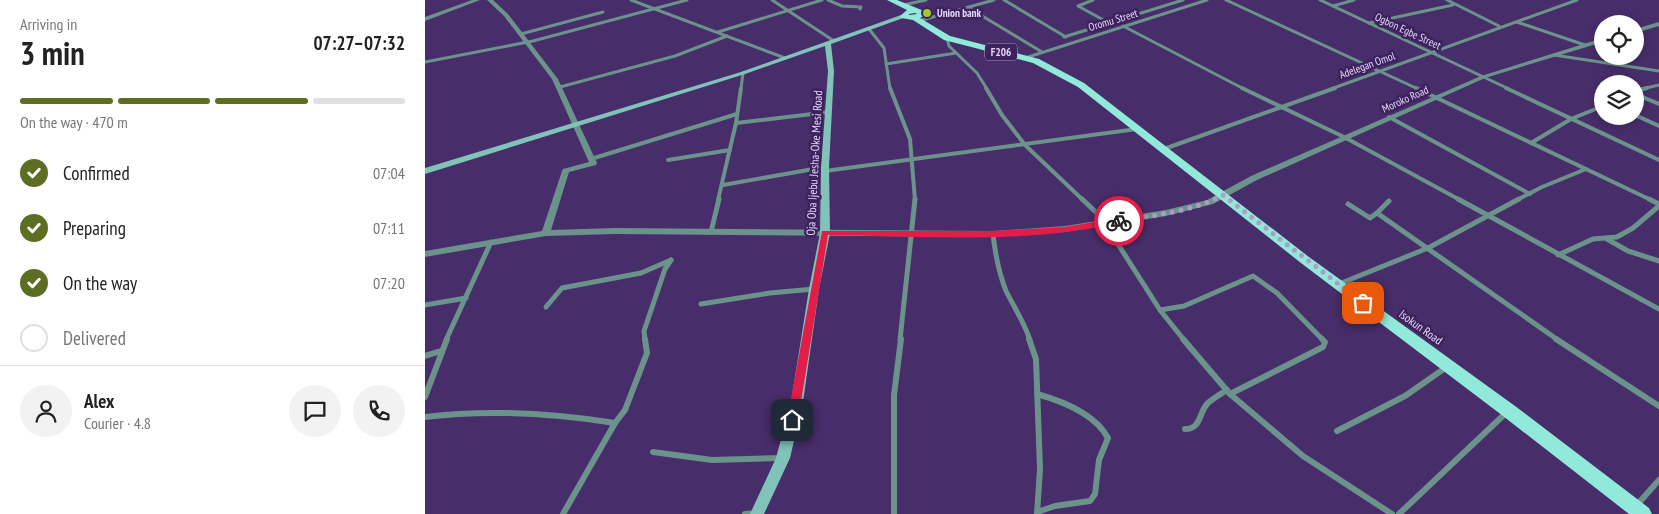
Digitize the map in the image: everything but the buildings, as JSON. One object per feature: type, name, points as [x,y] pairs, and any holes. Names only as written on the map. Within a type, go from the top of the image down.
[{"type":"main road","name":"F206","points":[[891,0],[911,14]]},
{"type":"main road","points":[[425,171],[743,73],[911,14]]},
{"type":"main road","name":"Isokun Road","points":[[911,14],[947,38],[1025,58],[1055,70],[1084,88],[1639,511]]},
{"type":"main road","name":"Oja Oba Ijebu Jesha-Oke Mesi Road","points":[[757,514],[783,458],[797,402],[814,289],[825,233],[825,169],[831,43]]},
{"type":"street","points":[[425,19],[477,0]]},
{"type":"street","points":[[490,0],[528,42],[560,87],[593,163],[566,171],[546,233]]},
{"type":"street","points":[[631,0],[785,58]]},
{"type":"street","points":[[425,62],[528,42],[687,0]]},
{"type":"street","points":[[772,0],[831,43]]},
{"type":"street","points":[[718,32],[822,0]]},
{"type":"street","points":[[828,0],[842,6],[861,7],[860,9]]},
{"type":"street","points":[[911,14],[926,0]]},
{"type":"street","points":[[911,14],[969,8],[993,0]]},
{"type":"street","points":[[1004,0],[1073,41]]},
{"type":"street","points":[[1093,0],[1078,6],[1109,23]]},
{"type":"street","points":[[1065,36],[1181,0]]},
{"type":"street","name":"Oromu Street","points":[[1025,58],[1073,41],[1207,0]]},
{"type":"street","points":[[1226,0],[1285,26],[1659,205],[1633,228],[1617,237],[1583,242],[1558,255]]},
{"type":"street","points":[[1332,6],[1354,0]]},
{"type":"street","points":[[1447,0],[1453,5],[1499,26]]},
{"type":"street","name":"Adelegan Omol","points":[[1164,149],[1247,121],[1499,26],[1516,22],[1577,0]]},
{"type":"street","name":"Ogbon Egbe Street","points":[[1322,1],[1659,160]]},
{"type":"street","points":[[1369,23],[1453,5]]},
{"type":"street","points":[[969,8],[1042,52]]},
{"type":"street","points":[[521,34],[603,12]]},
{"type":"street","points":[[1516,22],[1585,45]]},
{"type":"street","points":[[1644,28],[1659,24]]},
{"type":"street","points":[[1123,26],[1198,67],[1343,137],[1485,216],[1659,309]]},
{"type":"street","points":[[869,29],[884,48],[890,90],[910,138],[916,208],[894,395],[893,514]]},
{"type":"street","points":[[560,87],[675,56],[727,36]]},
{"type":"street","points":[[947,38],[949,46],[977,73],[1025,145],[1095,210],[1160,310],[1205,368],[1229,392],[1303,456],[1392,514]]},
{"type":"street","name":"Moroko Road","points":[[1223,195],[1254,178],[1434,97],[1483,77],[1594,42]]},
{"type":"street","points":[[885,64],[956,53]]},
{"type":"street","points":[[1554,55],[1659,72]]},
{"type":"street","points":[[711,232],[736,123],[743,73]]},
{"type":"street","points":[[1644,90],[1659,86]]},
{"type":"street","points":[[1644,97],[1659,104]]},
{"type":"street","points":[[1531,143],[1571,119],[1594,110]]},
{"type":"street","points":[[736,123],[829,112]]},
{"type":"street","points":[[591,159],[737,114]]},
{"type":"street","points":[[1389,117],[1530,194]]},
{"type":"street","points":[[1644,119],[1659,126]]},
{"type":"street","points":[[723,185],[911,157],[1025,145],[1138,129]]},
{"type":"street","points":[[668,160],[730,150]]},
{"type":"street","points":[[1339,284],[1428,248],[1485,216],[1586,169]]},
{"type":"street","points":[[425,254],[546,233],[993,234],[1065,229],[1193,207],[1210,202],[1223,195]]},
{"type":"street","points":[[1348,204],[1370,218],[1389,201]]},
{"type":"street","points":[[1377,213],[1525,318],[1659,406]]},
{"type":"street","points":[[993,234],[995,253],[1006,290],[1025,326],[1036,359],[1039,469],[1037,513],[1055,506],[1090,500],[1095,494],[1099,460],[1109,438],[1098,426],[1071,407],[1056,399],[1037,394]]},
{"type":"street","points":[[1607,239],[1628,251],[1659,261]]},
{"type":"street","points":[[425,398],[441,351],[492,241]]},
{"type":"street","points":[[546,307],[562,288],[641,273],[671,260],[665,270],[643,332],[647,353],[625,410],[615,423],[563,514]]},
{"type":"street","points":[[1160,310],[1184,306],[1253,276],[1277,293],[1325,342],[1323,348],[1229,392],[1206,405],[1201,420],[1190,429],[1185,429]]},
{"type":"street","points":[[701,304],[770,293],[814,289]]},
{"type":"street","points":[[425,305],[466,298]]},
{"type":"street","points":[[425,356],[441,351]]},
{"type":"street","points":[[1337,431],[1405,396],[1448,366]]},
{"type":"street","points":[[1399,514],[1423,488],[1509,411]]},
{"type":"street","points":[[425,417],[505,412],[581,417],[615,423]]},
{"type":"street","points":[[653,452],[712,460],[783,458]]},
{"type":"street","points":[[1639,511],[1659,480]]},
{"type":"street","points":[[745,514],[757,514]]},
{"type":"way so far","points":[[1119,221],[1193,207],[1210,202],[1223,195],[1363,303]]},
{"type":"place","name":"Union bank","points":[[927,13]]},
{"type":"route","points":[[792,420],[797,402],[812,313],[814,289],[825,233],[969,235],[1065,229],[1119,221]]}]
